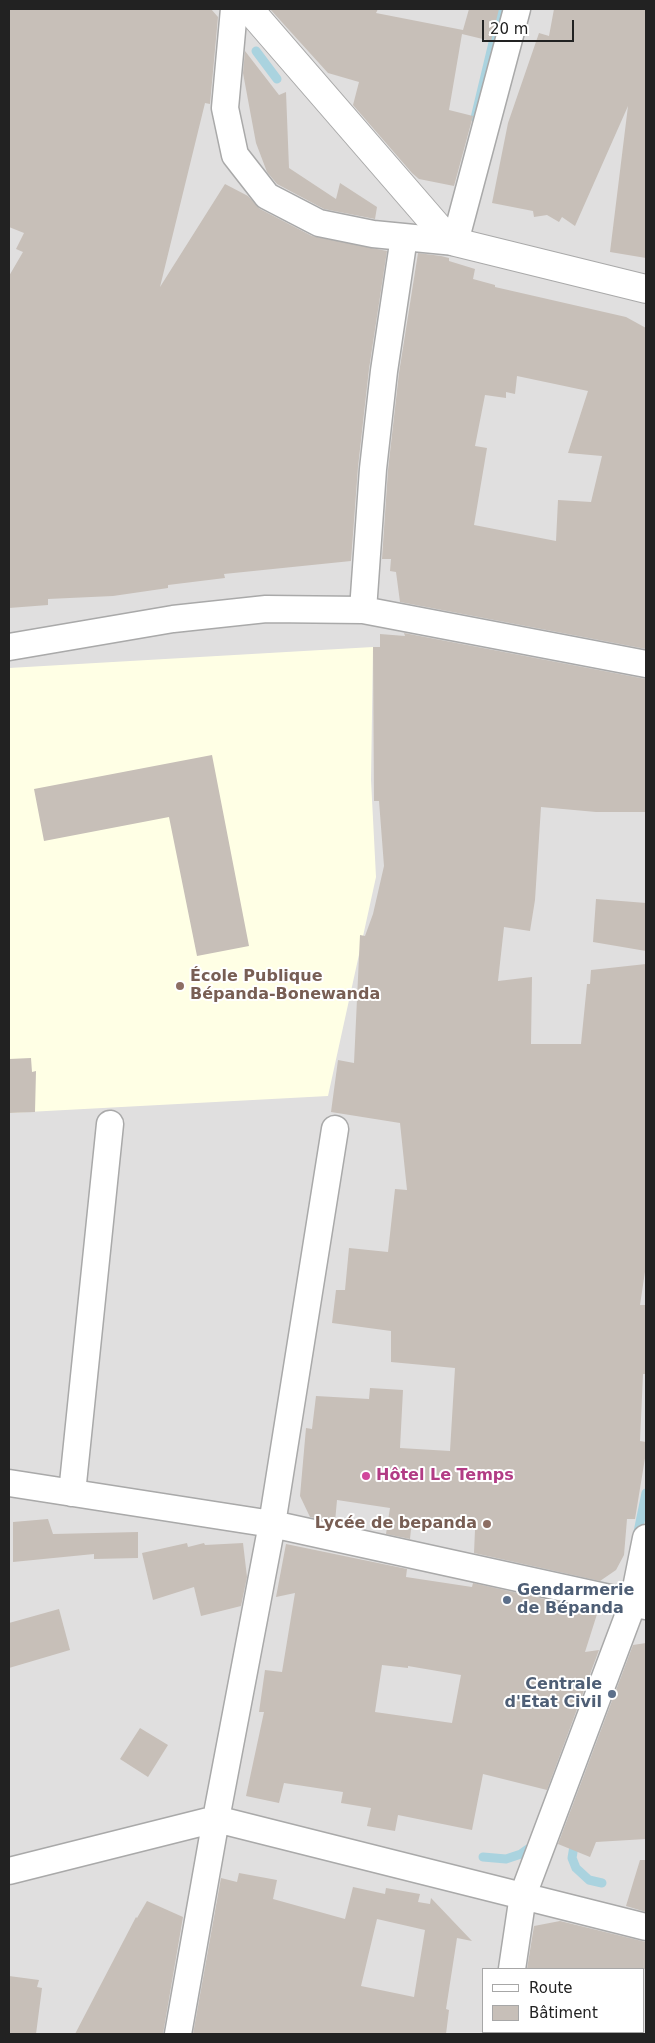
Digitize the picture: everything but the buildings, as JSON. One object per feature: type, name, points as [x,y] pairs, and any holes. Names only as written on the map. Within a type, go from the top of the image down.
[{"type":"street","points":[[234,9],[225,108],[235,155],[267,196],[319,223],[373,234],[455,242],[646,289]]},
{"type":"street","points":[[249,9],[442,232],[455,242]]},
{"type":"street","points":[[455,242],[517,9]]},
{"type":"street","points":[[363,610],[374,459],[404,237]]},
{"type":"street","points":[[9,647],[173,619],[266,609],[363,610],[646,664]]},
{"type":"street","points":[[72,1493],[110,1124]]},
{"type":"street","points":[[178,2034],[216,1819],[272,1524],[336,1129]]},
{"type":"street","points":[[9,1483],[272,1524],[640,1604]]},
{"type":"street","points":[[512,1968],[523,1896],[640,1604],[646,1538]]},
{"type":"street","points":[[9,1871],[216,1819],[646,1927]]},
{"type":"shaded area","points":[[9,9],[646,9],[646,2034],[9,2034]]},
{"type":"shaded area","name":"École Publique Bépanda-Bonewanda","points":[[373,647],[371,780],[376,877],[328,1096],[9,1113],[9,668]]},
{"type":"waterway","points":[[475,118],[501,9]]},
{"type":"waterway","points":[[256,51],[277,79]]},
{"type":"waterway","points":[[637,1537],[646,1493]]},
{"type":"waterway","points":[[575,1840],[572,1858],[576,1868],[589,1880],[602,1883]]},
{"type":"waterway","points":[[483,1857],[506,1859],[521,1854],[528,1849]]},
{"type":"place","name":"École Publique Bépanda-Bonewanda","points":[[180,986]]},
{"type":"place","name":"Hôtel Le Temps","points":[[366,1476]]},
{"type":"place","name":"Lycée de bepanda","points":[[487,1524]]},
{"type":"place","name":"Gendarmerie de Bépanda","points":[[507,1600]]},
{"type":"place","name":"Centrale d'Etat Civil","points":[[612,1694]]}]
